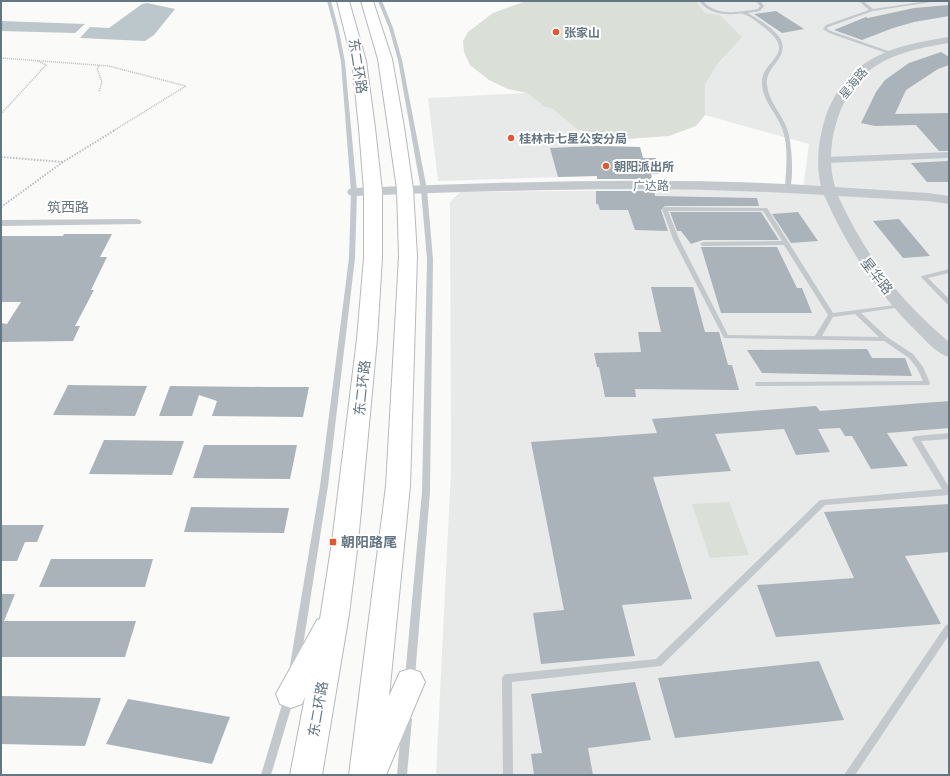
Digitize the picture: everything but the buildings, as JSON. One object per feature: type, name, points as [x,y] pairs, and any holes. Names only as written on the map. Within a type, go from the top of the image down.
[{"type":"main road","name":"东二环路","points":[[306,775],[335,614],[352,486],[367,339],[373,258],[363,192],[359,61],[343,1]]},
{"type":"main road","name":"东二环路","points":[[366,775],[398,486],[408,256],[414,190],[385,59],[367,1]]},
{"type":"main road","points":[[291,694],[335,614]]},
{"type":"main road","points":[[369,775],[409,693]]},
{"type":"street","name":"星海路","points":[[828,188],[825,172],[826,140],[831,116],[838,99],[861,69],[889,53],[918,45],[949,40]]},
{"type":"street","points":[[826,160],[949,155]]},
{"type":"street","name":"广达路","points":[[363,192],[543,185],[752,186],[828,188],[949,200]]},
{"type":"street","name":"星华路","points":[[828,188],[856,247],[881,284],[927,334],[949,351]]},
{"type":"street","name":"筑西路","points":[[1,223],[136,222]]},
{"type":"lane","points":[[266,775],[291,694],[324,486],[352,258],[363,192],[344,62],[329,1]]},
{"type":"lane","points":[[380,1],[391,28],[400,60],[414,190],[430,259],[426,492],[409,693]]},
{"type":"lane","points":[[701,1],[705,6],[717,12],[735,14],[759,10],[762,6],[758,1]]},
{"type":"lane","points":[[861,1],[872,10]]},
{"type":"lane","points":[[889,53],[836,34],[825,29],[826,26],[872,10],[936,1]]},
{"type":"lane","points":[[745,13],[759,22],[778,39],[780,48],[778,60],[768,70],[764,79],[767,94],[773,109],[784,128],[788,154],[788,188]]},
{"type":"lane","points":[[831,315],[765,209],[665,208],[676,239],[726,337],[885,339]]},
{"type":"lane","points":[[703,244],[786,242]]},
{"type":"lane","points":[[949,271],[924,277],[949,303]]},
{"type":"lane","points":[[831,315],[901,305]]},
{"type":"lane","points":[[758,384],[928,383],[920,367],[911,356],[885,339],[856,312]]},
{"type":"lane","points":[[817,338],[831,315]]},
{"type":"lane","points":[[508,775],[507,678],[658,663],[824,502],[949,492],[916,439],[949,436]]},
{"type":"lane","points":[[849,775],[949,628]]},
{"type":"lane","points":[[402,775],[407,713]]},
{"type":"path","points":[[1,58],[109,66],[186,86],[63,162],[1,207]]},
{"type":"path","points":[[1,114],[46,65],[35,60]]},
{"type":"path","points":[[99,65],[97,69],[103,82],[103,86],[99,91]]},
{"type":"path","points":[[1,157],[63,162]]},
{"type":"shaded area","points":[[526,1],[696,1],[705,13],[720,15],[742,37],[716,66],[705,85],[705,115],[696,126],[669,136],[627,139],[578,130],[553,109],[545,107],[527,93],[508,89],[489,80],[470,65],[464,52],[463,41],[468,32],[493,13]]},
{"type":"shaded area","points":[[696,1],[949,1],[949,775],[436,775],[451,470],[450,202],[460,192],[803,189],[809,144],[705,115],[705,85],[716,66],[725,57],[720,16],[705,13]]},
{"type":"shaded area","points":[[147,3],[175,9],[154,35],[145,41],[80,38],[90,27],[109,28],[142,4]]},
{"type":"shaded area","points":[[1,21],[85,24],[75,33],[1,31]]},
{"type":"shaded area","name":"桂林市七星公安分局","points":[[527,93],[545,107],[553,109],[598,146],[640,147],[643,158],[656,158],[660,174],[438,181],[428,98]]},
{"type":"shaded area","points":[[729,502],[749,555],[710,558],[692,504]]},
{"type":"place","name":"张家山","points":[[556,32]]},
{"type":"place","name":"桂林市七星公安分局","points":[[511,138]]},
{"type":"place","name":"朝阳派出所","points":[[606,166]]},
{"type":"place","name":"朝阳路尾","points":[[333,542]]}]
